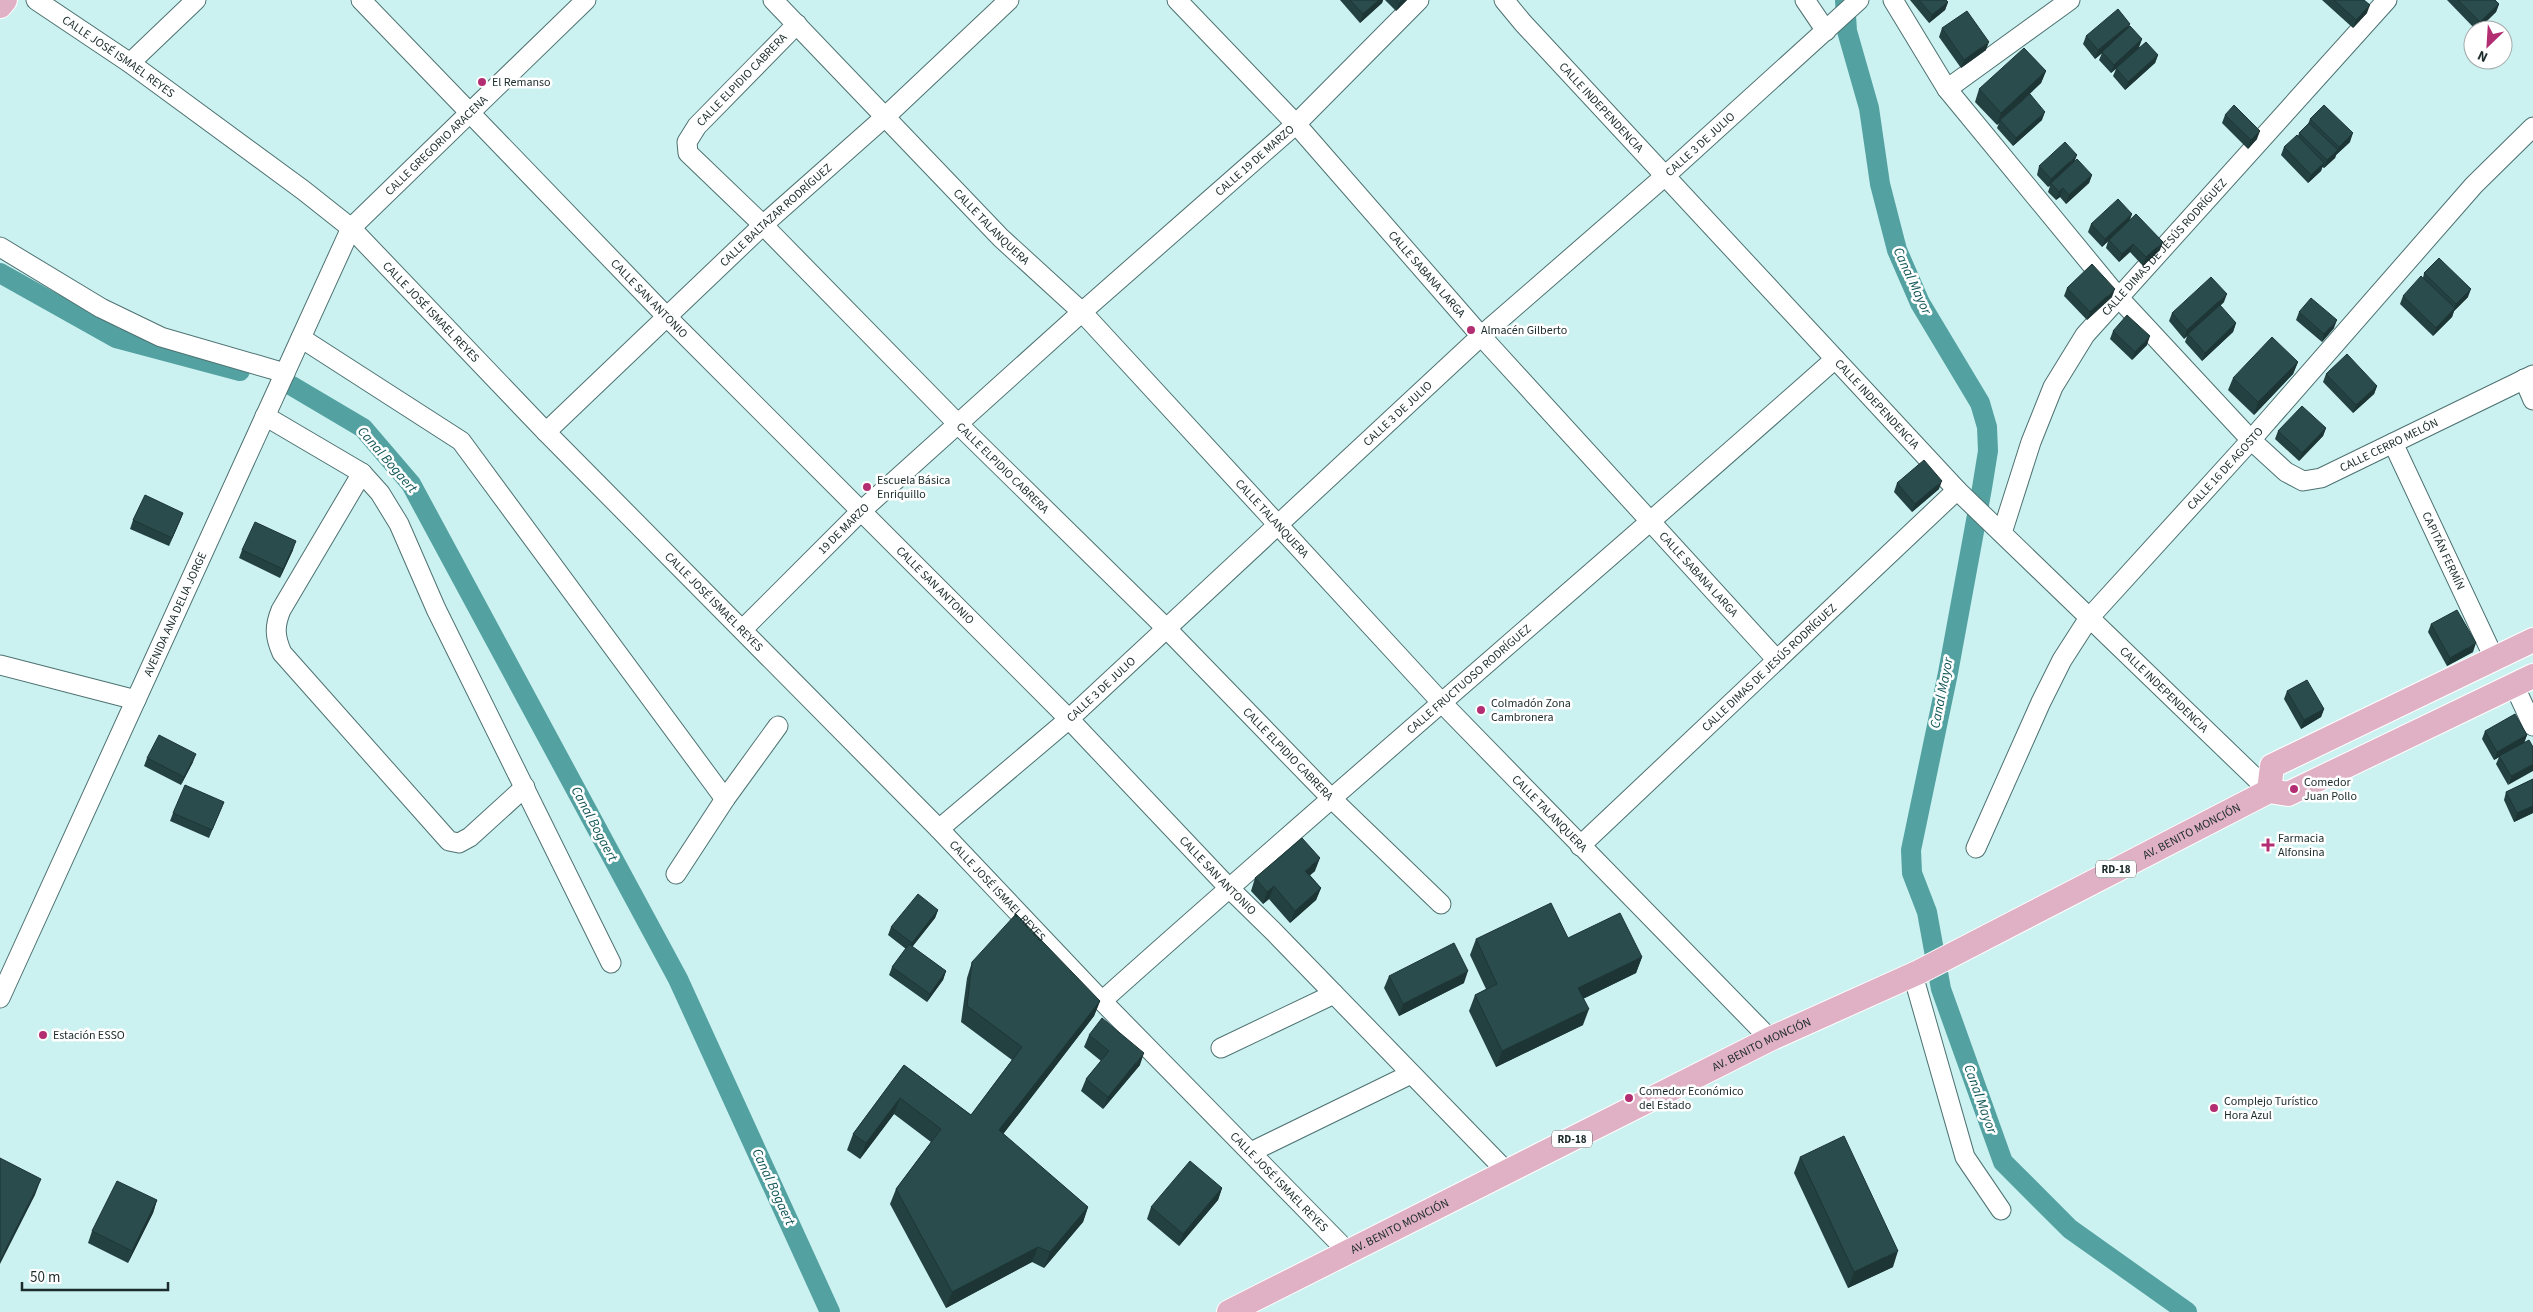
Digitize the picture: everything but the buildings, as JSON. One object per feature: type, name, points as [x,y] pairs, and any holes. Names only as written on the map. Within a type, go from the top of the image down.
[{"type":"main road","points":[[0,6],[5,0]]},
{"type":"main road","points":[[2524,680],[2288,794],[2269,790],[2272,766],[2533,640]]},
{"type":"main road","name":"AV. BENITO MONCIÓN","points":[[1229,1312],[1253,1306],[1349,1253],[1507,1172],[1770,1040],[1916,973],[2269,790]]},
{"type":"street","name":"CALLE JOSÉ ISMAEL REYES","points":[[36,0],[130,63],[303,190],[351,228],[546,432],[939,829],[1102,1001],[1349,1253]]},
{"type":"street","points":[[130,63],[196,0]]},
{"type":"street","name":"CALLE SAN ANTONIO","points":[[361,0],[472,112],[666,316],[1069,719],[1228,888],[1507,1172]]},
{"type":"street","name":"CALLE GREGORIO ARACENA","points":[[351,228],[586,0]]},
{"type":"street","name":"CALLE TALANQUERA","points":[[773,0],[1001,238],[1082,312],[1442,703],[1770,1040]]},
{"type":"street","name":"CALLE BALTAZAR RODRÍGUEZ","points":[[546,432],[763,225],[886,116],[1009,0]]},
{"type":"street","name":"CALLE SABANA LARGA","points":[[1176,0],[1296,124],[1481,336],[1777,660]]},
{"type":"street","name":"CALLE 19 DE MARZO","points":[[1082,312],[1296,124],[1419,0]]},
{"type":"street","name":"CALLE INDEPENDENCIA","points":[[1504,0],[1959,492],[2269,790]]},
{"type":"street","points":[[1805,0],[1829,28]]},
{"type":"street","name":"CALLE 3 DE JULIO","points":[[939,829],[1069,719],[1280,525],[1481,336],[1665,176],[1859,0]]},
{"type":"street","name":"CALLE CERRO MELÓN","points":[[1893,0],[1948,89],[2119,298],[2251,440],[2286,472],[2304,481],[2321,478],[2528,377]]},
{"type":"street","points":[[1948,89],[2070,0]]},
{"type":"street","name":"CALLE DIMAS DE JESÚS RODRÍGUEZ","points":[[1999,529],[2053,387],[2085,335],[2387,0]]},
{"type":"street","name":"CALLE ELPIDIO CABRERA","points":[[797,24],[697,126],[686,142],[688,153],[763,225],[958,424],[1167,629],[1331,798],[1441,904]]},
{"type":"street","name":"CALLE 16 DE AGOSTO","points":[[1976,848],[2040,702],[2062,660],[2090,618],[2251,440],[2474,185],[2533,127]]},
{"type":"street","name":"AVENIDA ANA DELIA JORGE","points":[[0,998],[351,228]]},
{"type":"street","points":[[0,247],[102,308],[161,336],[285,373]]},
{"type":"street","name":"19 DE MARZO","points":[[742,628],[860,512],[1082,312]]},
{"type":"street","points":[[301,338],[461,440],[725,799]]},
{"type":"street","name":"CALLE FRUCTUOSO RODRÍGUEZ","points":[[1102,1001],[1228,888],[1651,523],[1836,359]]},
{"type":"street","points":[[2528,377],[2533,400]]},
{"type":"street","points":[[265,416],[362,473],[380,493],[399,524],[436,609],[611,963]]},
{"type":"street","name":"CAPITÁN FERMÍN","points":[[2393,443],[2494,658]]},
{"type":"street","points":[[362,473],[281,610],[276,623],[275,637],[282,653],[449,840],[459,844],[470,838],[525,788]]},
{"type":"street","name":"CALLE DIMAS DE JESÚS RODRÍGUEZ","points":[[1580,846],[1959,492]]},
{"type":"street","points":[[0,666],[136,700]]},
{"type":"street","points":[[2524,680],[2533,726]]},
{"type":"street","points":[[676,874],[725,799],[778,726]]},
{"type":"street","points":[[1916,973],[1965,1157],[2001,1210]]},
{"type":"street","points":[[1221,1048],[1334,994]]},
{"type":"street","points":[[1251,1152],[1411,1074]]},
{"type":"waterway","name":"Canal Mayor","points":[[1845,0],[1847,31],[1869,108],[1880,184],[1897,250],[1920,303],[1980,403],[1987,427],[1988,451],[1982,488],[1948,673],[1911,850],[1912,873],[1927,912],[1941,989],[2003,1162],[2070,1229],[2187,1312]]},
{"type":"waterway","name":"Canal Bogaert","points":[[0,273],[116,338],[240,371]]},
{"type":"waterway","name":"Canal Bogaert","points":[[292,386],[363,428],[411,484],[678,979],[830,1312]]},
{"type":"place","name":"El Remanso","points":[[482,82]]},
{"type":"place","name":"Almacén Gilberto","points":[[1471,330]]},
{"type":"place","name":"Escuela Básica Enriquillo","points":[[867,487]]},
{"type":"place","name":"Colmadón Zona Cambronera","points":[[1481,710]]},
{"type":"place","name":"Comedor Juan Pollo","points":[[2294,789]]},
{"type":"place","name":"Farmacia Alfonsina","points":[[2268,845]]},
{"type":"place","name":"Estación ESSO","points":[[43,1035]]},
{"type":"place","name":"Comedor Económico del Estado","points":[[1629,1098]]},
{"type":"place","name":"Complejo Turístico Hora Azul","points":[[2214,1108]]}]
